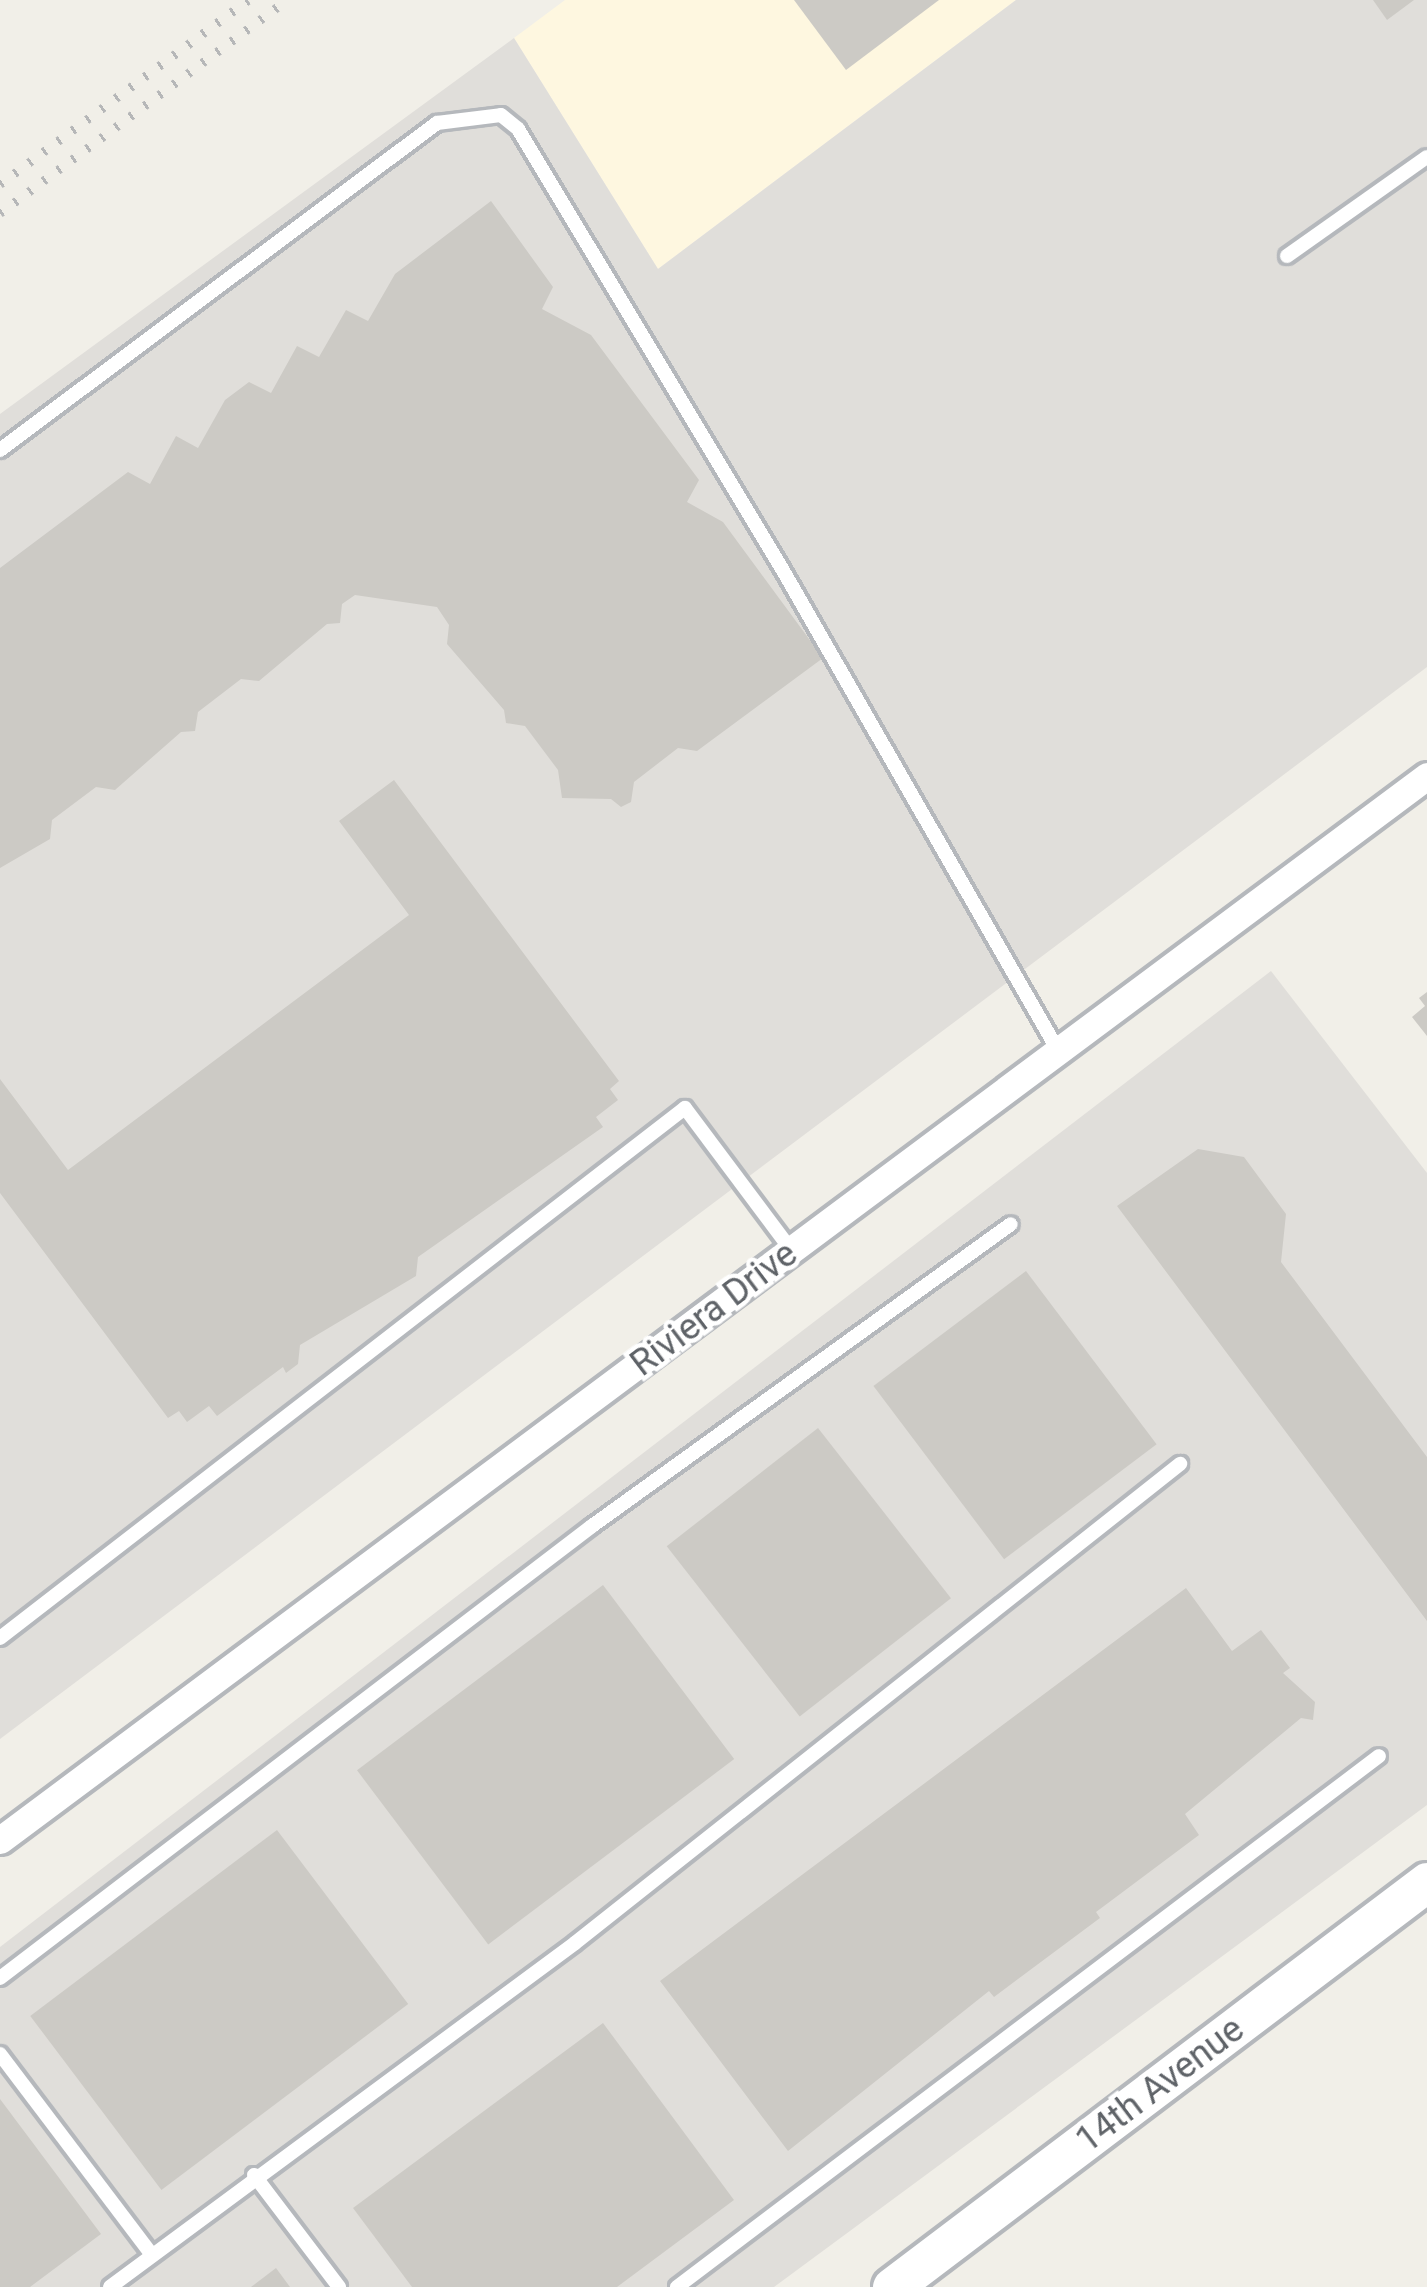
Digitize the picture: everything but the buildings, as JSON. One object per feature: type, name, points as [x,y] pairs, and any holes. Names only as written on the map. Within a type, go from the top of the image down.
[{"type":"main road","name":"14th Avenue","points":[[892,2287],[1427,1882]]},
{"type":"street","name":"Riviera Drive","points":[[0,1840],[1427,776]]},
{"type":"lane","points":[[0,450],[437,123],[501,115],[518,129],[769,547],[1059,1052]]},
{"type":"lane","points":[[1287,256],[1427,158]]},
{"type":"lane","points":[[0,1638],[685,1108],[792,1251]]},
{"type":"lane","points":[[0,1978],[592,1526],[1010,1223]]},
{"type":"lane","points":[[110,2287],[254,2175],[574,1943],[1180,1464]]},
{"type":"lane","points":[[677,2287],[1379,1756]]},
{"type":"lane","points":[[0,2054],[152,2254]]},
{"type":"lane","points":[[254,2175],[338,2287]]},
{"type":"shaded area","points":[[565,0],[1016,0],[658,269],[514,38]]},
{"type":"shaded area","points":[[1016,0],[1427,0],[1427,667],[0,1739],[0,414],[514,38],[658,269]]},
{"type":"shaded area","points":[[1271,971],[1427,1173],[1427,1805],[774,2287],[0,2287],[0,1947]]},
{"type":"railway","points":[[0,184],[248,0]]},
{"type":"railway","points":[[0,213],[287,0]]}]
